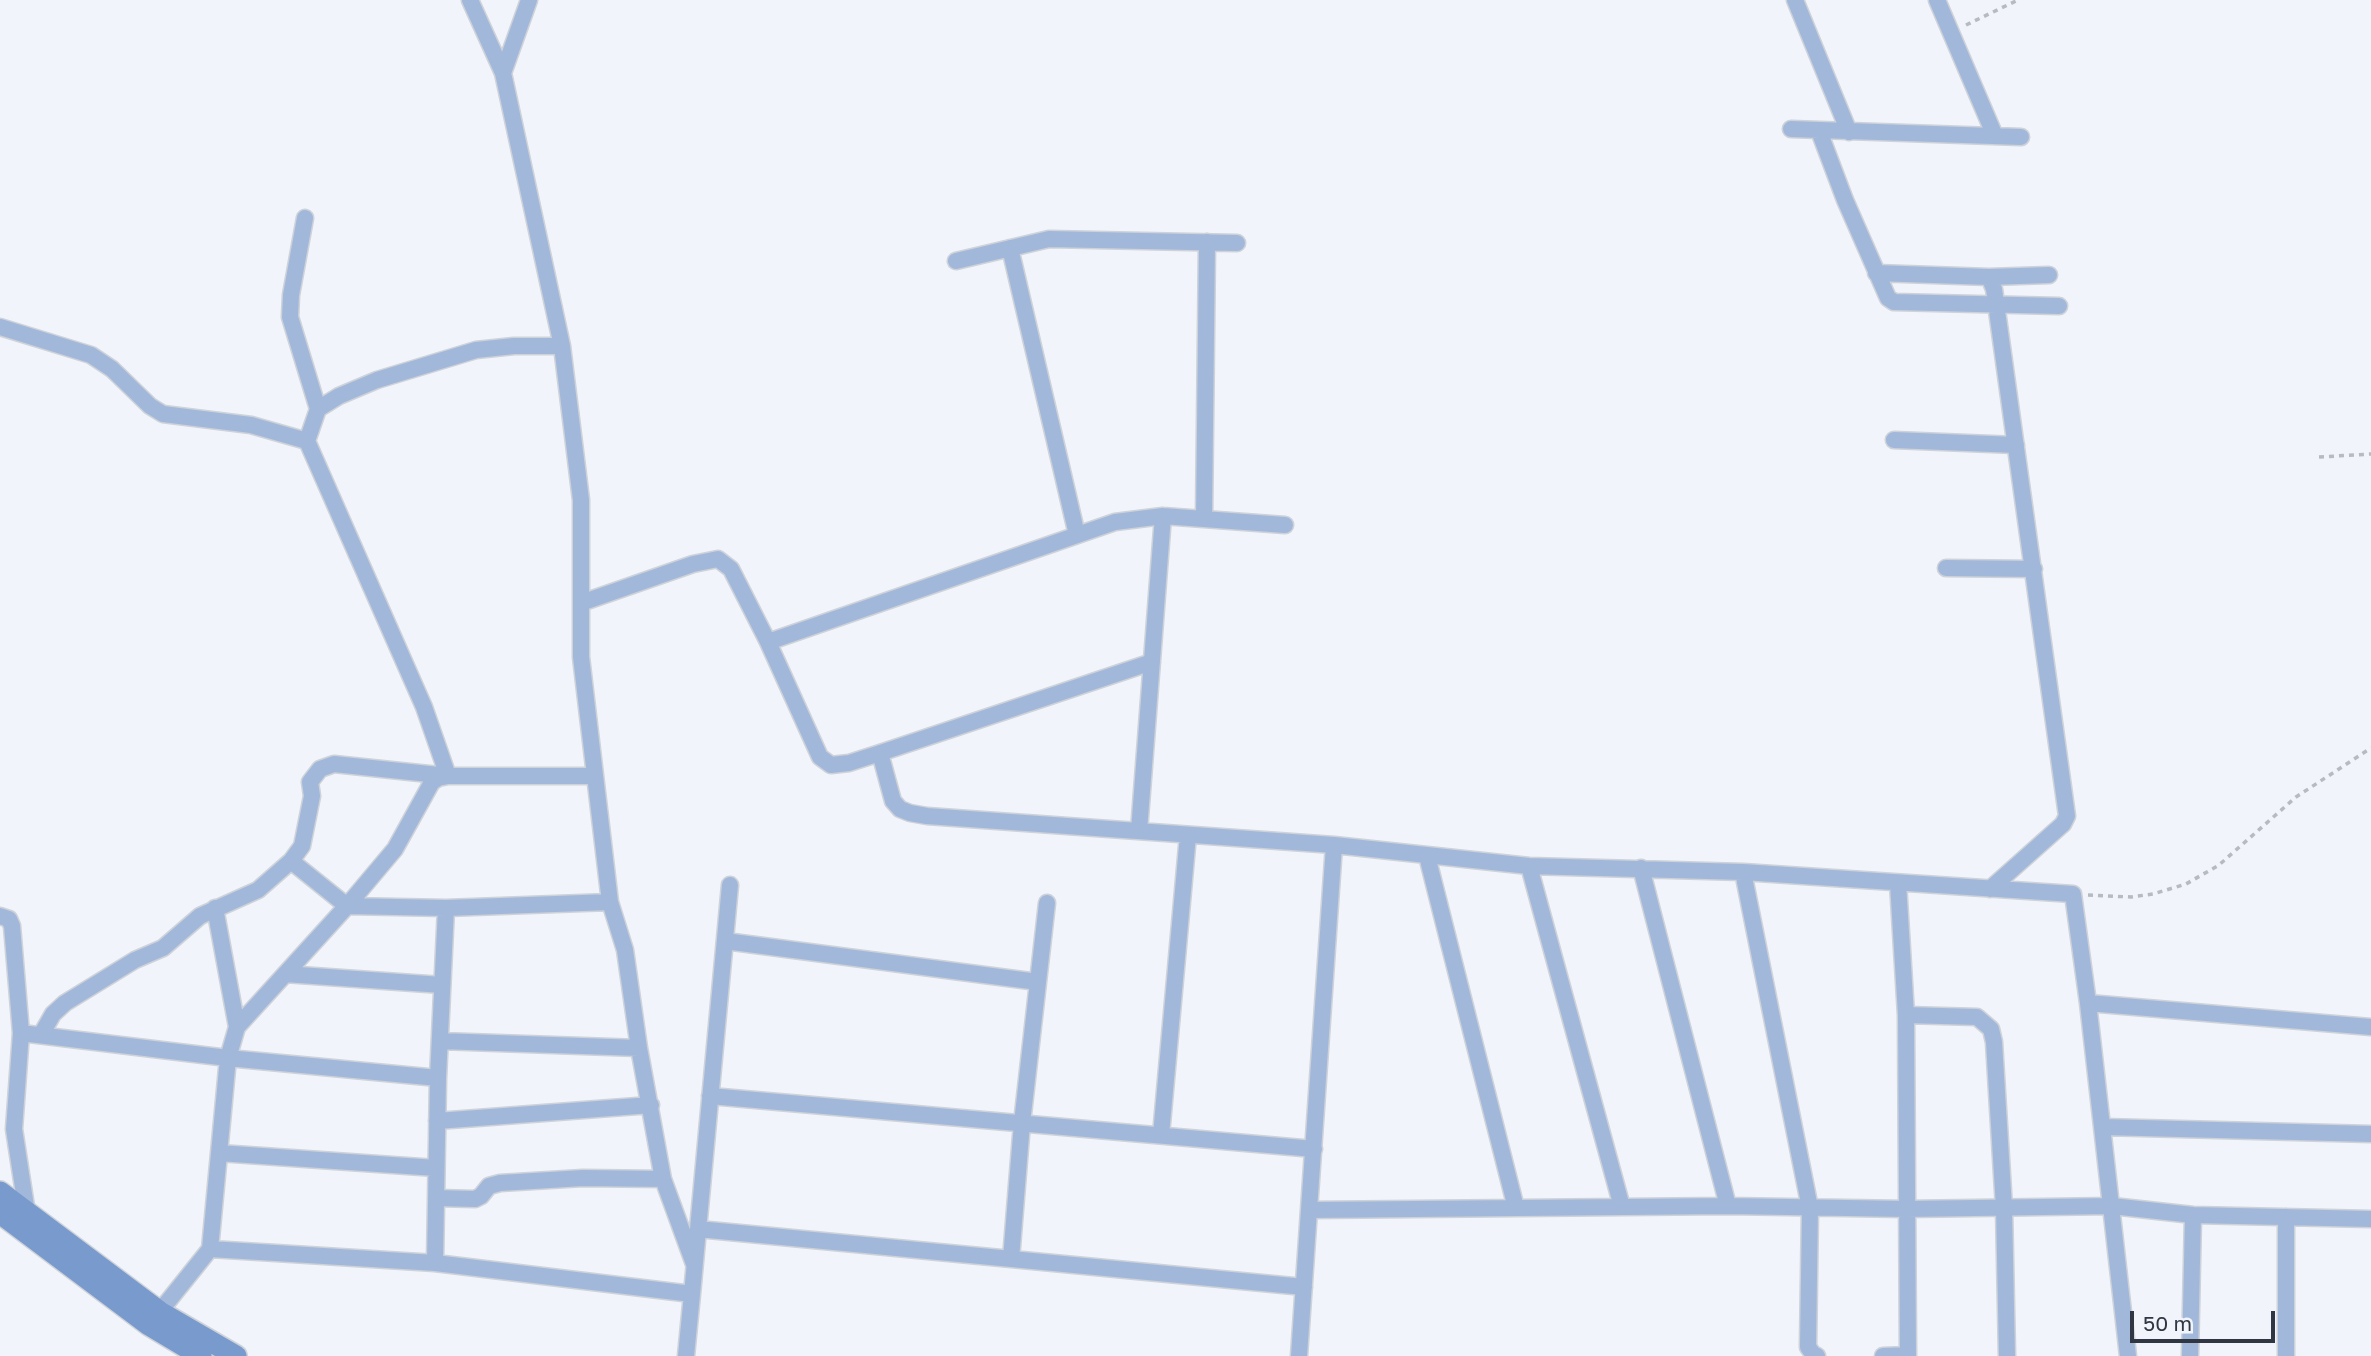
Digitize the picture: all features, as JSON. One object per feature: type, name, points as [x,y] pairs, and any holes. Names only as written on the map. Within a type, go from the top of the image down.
[{"type":"main road","points":[[0,1192],[201,1356]]},
{"type":"main road","points":[[0,1213],[155,1318],[236,1356]]},
{"type":"street","points":[[470,0],[503,73],[562,346],[581,500],[581,657],[610,902],[625,950],[639,1048],[663,1179],[694,1264]]},
{"type":"street","points":[[503,73],[529,0]]},
{"type":"street","points":[[1795,0],[1849,132]]},
{"type":"street","points":[[1937,0],[1995,136]]},
{"type":"street","points":[[1791,130],[2021,137]]},
{"type":"street","points":[[1819,131],[1844,200],[1888,298],[1894,302],[2059,306]]},
{"type":"street","points":[[305,218],[291,295],[290,317],[318,408],[307,442],[424,707],[448,776]]},
{"type":"street","points":[[956,261],[1049,239],[1237,243]]},
{"type":"street","points":[[1204,519],[1207,242]]},
{"type":"street","points":[[1010,248],[1077,535]]},
{"type":"street","points":[[1876,273],[2049,275]]},
{"type":"street","points":[[1989,276],[1997,306],[2067,816],[2063,824],[1990,889]]},
{"type":"street","points":[[0,327],[91,355],[113,369],[150,406],[163,414],[251,425],[307,442]]},
{"type":"street","points":[[318,408],[377,380],[476,350],[514,346],[562,346]]},
{"type":"street","points":[[1894,440],[2016,444]]},
{"type":"street","points":[[1139,831],[1163,516]]},
{"type":"street","points":[[768,642],[1115,522],[1163,516],[1285,525]]},
{"type":"street","points":[[580,603],[693,564],[718,559],[731,569],[768,642],[820,757],[831,765],[849,763],[1152,662]]},
{"type":"street","points":[[1945,568],[2034,569]]},
{"type":"street","points":[[880,753],[893,801],[910,813],[1335,845],[1529,866],[1742,872],[2073,894],[2103,1127],[2128,1356]]},
{"type":"street","points":[[41,1035],[53,1014],[65,1003],[135,960],[163,948],[200,916],[258,890],[290,861],[302,846],[312,796],[310,782],[320,769],[334,765],[448,776],[593,776]]},
{"type":"street","points":[[155,1318],[210,1249],[228,1058],[237,1027],[395,849],[432,782],[448,776]]},
{"type":"street","points":[[1161,1135],[1188,835]]},
{"type":"street","points":[[1299,1356],[1335,845]]},
{"type":"street","points":[[1427,856],[1516,1208]]},
{"type":"street","points":[[290,861],[347,906],[446,908],[610,902]]},
{"type":"street","points":[[1529,866],[1622,1207]]},
{"type":"street","points":[[1642,868],[1728,1206]]},
{"type":"street","points":[[1742,872],[1810,1209],[1808,1347],[1818,1356]]},
{"type":"street","points":[[1883,1356],[1908,1356],[1906,1015],[1898,883]]},
{"type":"street","points":[[686,1356],[730,885]]},
{"type":"street","points":[[1011,1259],[1022,1123],[1047,903]]},
{"type":"street","points":[[215,908],[237,1027]]},
{"type":"street","points":[[435,1263],[438,1078],[446,908]]},
{"type":"street","points":[[0,916],[9,919],[12,926],[22,1033],[14,1129],[27,1213]]},
{"type":"street","points":[[725,941],[1038,982]]},
{"type":"street","points":[[285,974],[442,985]]},
{"type":"street","points":[[0,979],[17,980]]},
{"type":"street","points":[[2088,1003],[2371,1027]]},
{"type":"street","points":[[1906,1015],[1977,1017],[1991,1028],[2004,1208],[2007,1356]]},
{"type":"street","points":[[22,1033],[228,1058],[438,1078]]},
{"type":"street","points":[[440,1041],[639,1048]]},
{"type":"street","points":[[710,1096],[1314,1149]]},
{"type":"street","points":[[437,1121],[650,1105]]},
{"type":"street","points":[[2103,1127],[2371,1134]]},
{"type":"street","points":[[0,1142],[14,1129]]},
{"type":"street","points":[[219,1153],[436,1168]]},
{"type":"street","points":[[436,1198],[475,1199],[489,1186],[500,1183],[583,1178],[663,1179]]},
{"type":"street","points":[[1310,1210],[2112,1206],[2193,1215],[2371,1219]]},
{"type":"street","points":[[2190,1356],[2193,1215]]},
{"type":"street","points":[[2286,1217],[2286,1356]]},
{"type":"street","points":[[698,1229],[1304,1287]]},
{"type":"street","points":[[210,1249],[435,1263],[692,1294]]},
{"type":"path","points":[[1952,32],[2018,0]]},
{"type":"path","points":[[2319,457],[2371,454]]},
{"type":"path","points":[[2073,894],[2131,897],[2153,894],[2186,884],[2218,864],[2296,797],[2371,748]]}]
